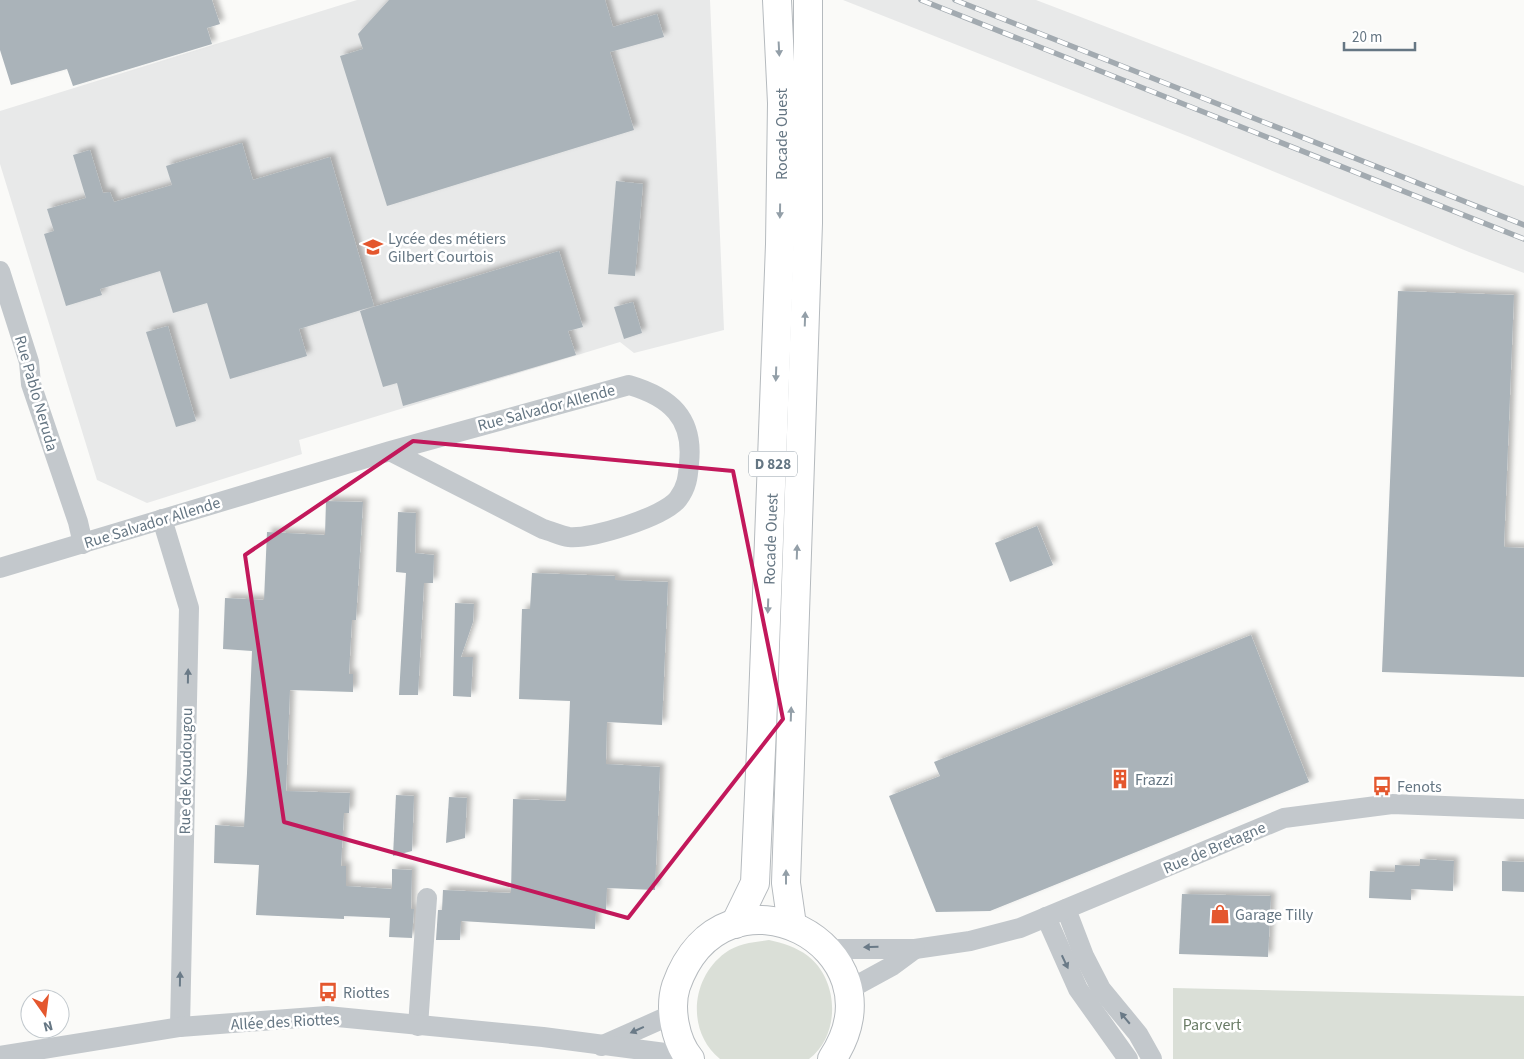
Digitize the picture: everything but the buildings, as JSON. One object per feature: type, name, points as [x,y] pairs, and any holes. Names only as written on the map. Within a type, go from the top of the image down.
[{"type":"main road","name":"Rocade Ouest","points":[[735,924],[755,884],[762,738],[780,244],[782,103],[777,0]]},
{"type":"main road","name":"Rocade Ouest","points":[[792,925],[786,883],[808,223],[808,1]]},
{"type":"main road","points":[[689,1058],[678,1036],[673,1014],[675,990],[683,968],[696,949],[714,934],[735,924],[754,920],[792,925],[811,934],[827,949],[840,968],[848,990],[850,1018],[842,1045],[832,1059]]},
{"type":"street","name":"Rue Pablo Neruda","points":[[0,271],[29,362],[31,384],[78,522],[83,544]]},
{"type":"street","name":"Rue Salvador Allende","points":[[0,568],[390,450],[629,385],[649,391],[667,401],[680,416],[688,433],[690,454],[687,485],[677,500],[651,517],[621,528],[569,537],[543,529],[390,450]]},
{"type":"street","name":"Rue de Koudougou","points":[[162,519],[189,608],[180,1027]]},
{"type":"street","name":"Rue de Bretagne","points":[[827,949],[915,949],[970,941],[1020,928],[1284,818],[1392,804],[1524,809]]},
{"type":"street","points":[[418,1026],[427,898]]},
{"type":"street","points":[[1066,909],[1101,989],[1138,1034],[1152,1059]]},
{"type":"street","points":[[1046,917],[1078,988],[1128,1059]]},
{"type":"street","name":"Rue de Bretagne","points":[[848,990],[892,966],[915,949]]},
{"type":"street","points":[[602,1046],[673,1014]]},
{"type":"street","name":"Allée des Riottes","points":[[0,1056],[180,1027],[327,1016],[543,1037],[689,1058]]},
{"type":"highlighted area","points":[[413,441],[733,471],[783,719],[628,918],[284,822],[245,555]]},
{"type":"shaded area","name":"Lycée des métiers Gilbert Courtois","points":[[357,0],[710,0],[724,330],[634,353],[620,342],[299,440],[302,454],[147,503],[97,480],[0,164],[0,111]]},
{"type":"shaded area","points":[[843,0],[1036,0],[1524,186],[1524,273],[1190,137]]},
{"type":"green space","points":[[769,940],[799,950],[808,956],[818,966],[826,979],[832,1008],[827,1036],[819,1049],[809,1059],[720,1059],[709,1047],[702,1034],[698,1020],[697,1005],[705,976],[725,953],[735,947]]},
{"type":"green space","name":"Parc vert","points":[[1173,988],[1524,996],[1524,1059],[1173,1059]]},
{"type":"railway","points":[[921,0],[1524,239]]},
{"type":"railway","points":[[955,0],[1524,225]]},
{"type":"place","name":"Lycée des métiers Gilbert Courtois","points":[[373,247]]},
{"type":"place","name":"Frazzi","points":[[1120,779]]},
{"type":"place","name":"Fenots","points":[[1382,786]]},
{"type":"place","name":"Garage Tilly","points":[[1220,914]]},
{"type":"place","name":"Riottes","points":[[328,992]]}]
